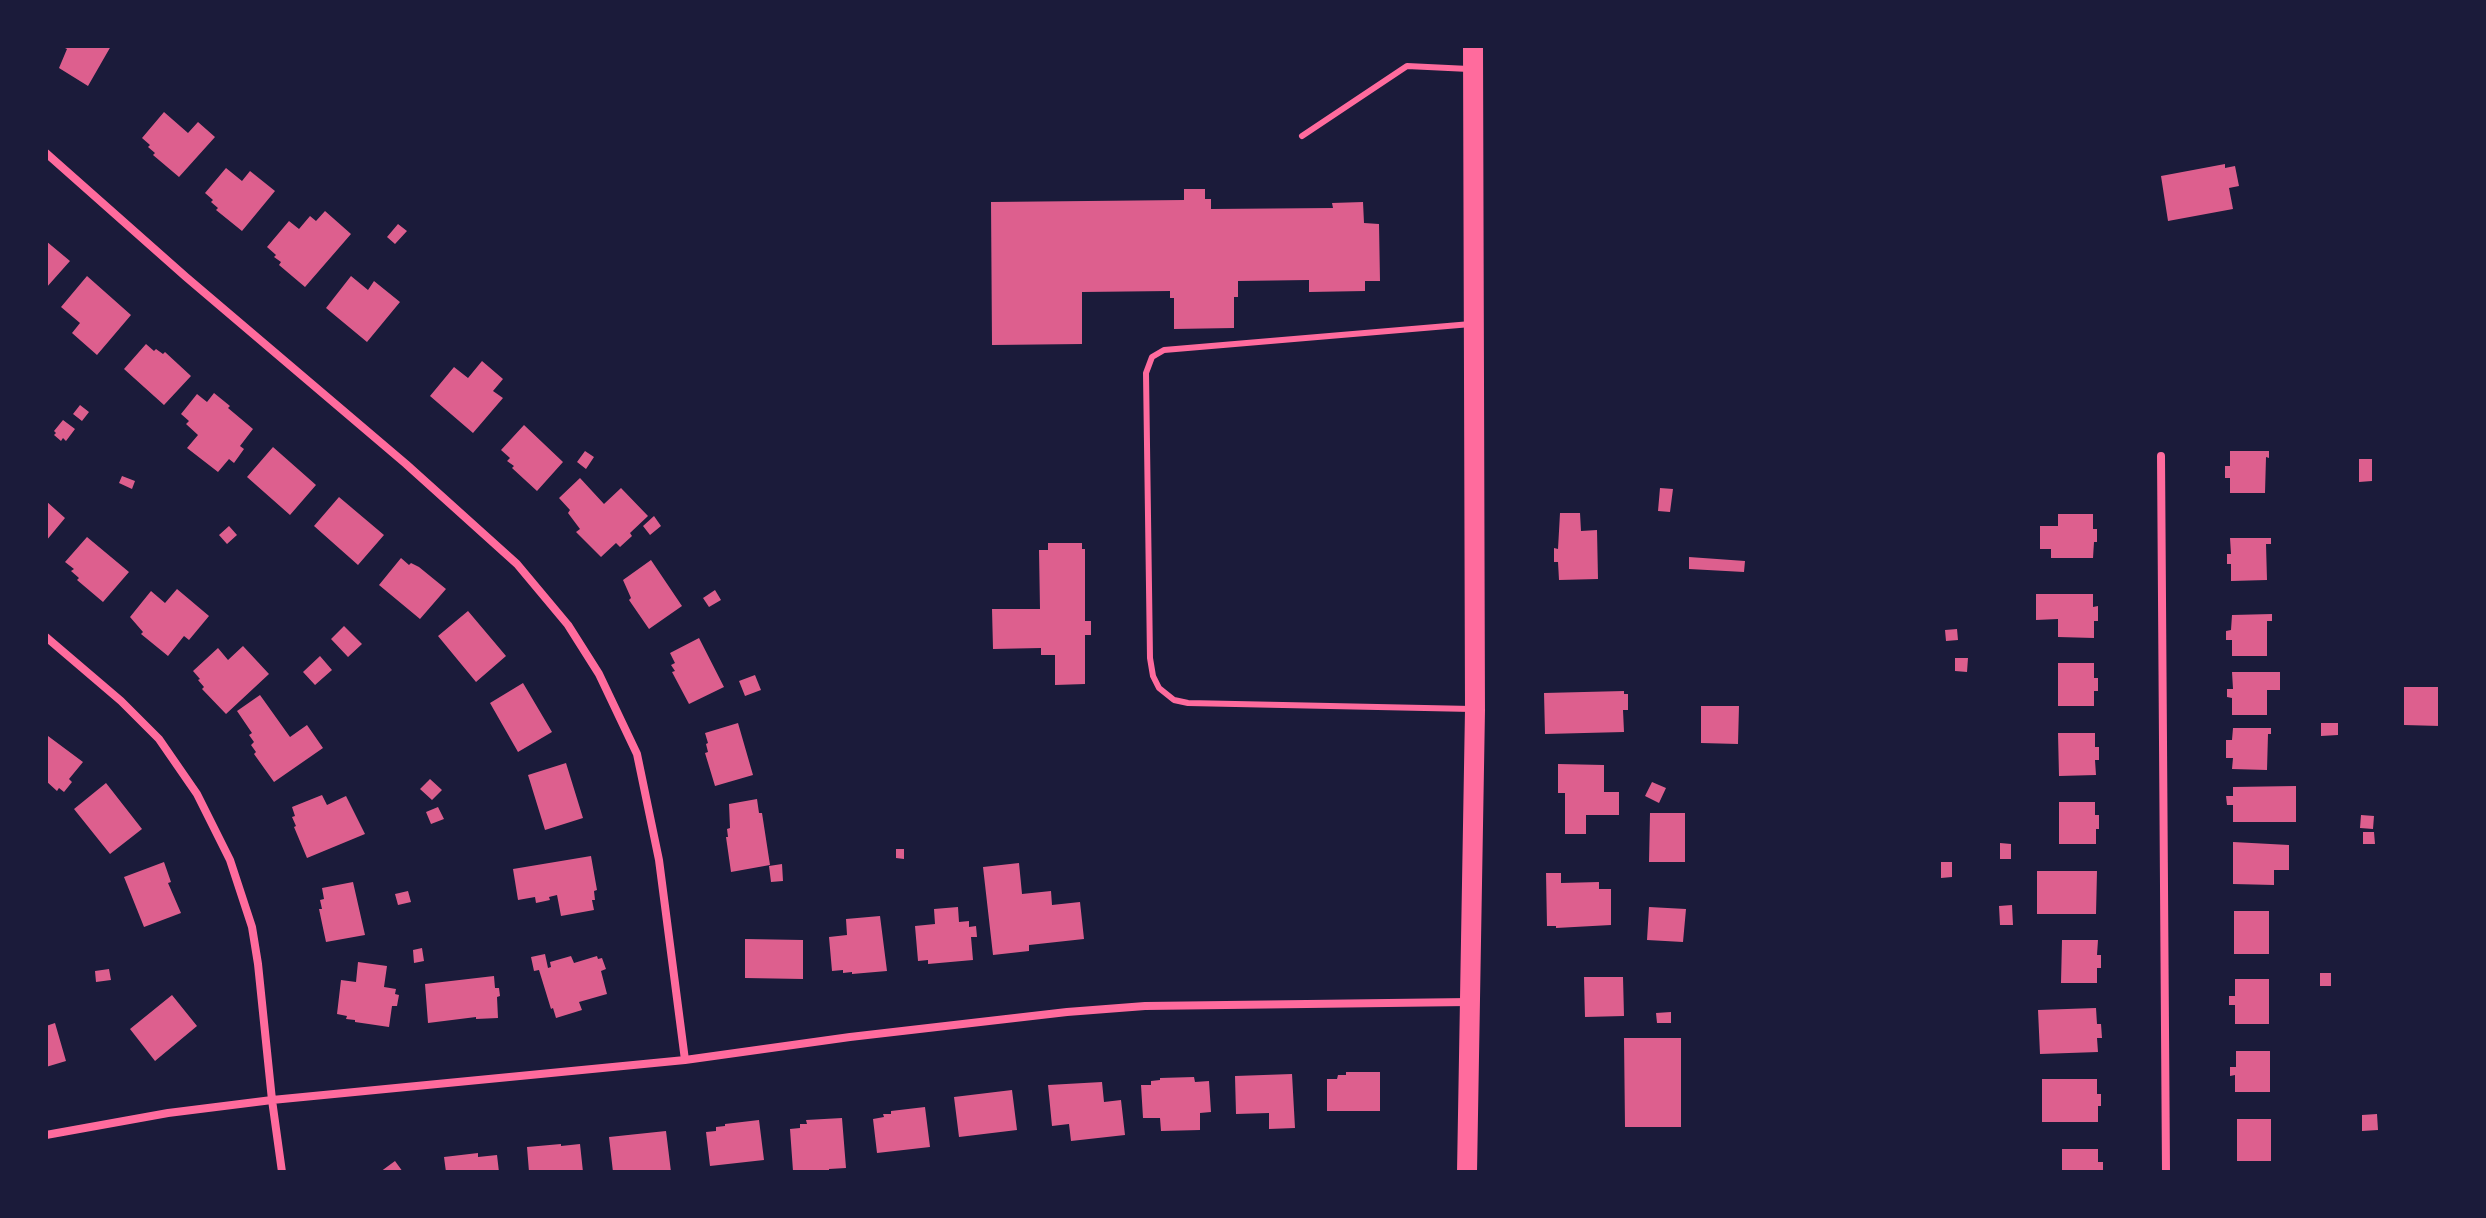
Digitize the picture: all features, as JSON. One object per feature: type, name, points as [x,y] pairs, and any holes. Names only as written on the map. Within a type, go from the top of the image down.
[{"type":"main road","points":[[1467,1172],[1475,710],[1473,46]]},
{"type":"street","points":[[46,153],[517,564],[568,625],[599,674],[637,754],[659,860],[685,1060]]},
{"type":"street","points":[[2161,456],[2166,1172]]},
{"type":"street","points":[[46,637],[121,701],[159,739],[197,794],[230,860],[252,927],[282,1172]]},
{"type":"street","points":[[46,1135],[168,1113],[272,1100],[685,1060],[1067,1012],[1145,1006],[1470,1002]]},
{"type":"lane","points":[[1302,136],[1407,66],[1473,69]]},
{"type":"lane","points":[[1475,324],[1164,350],[1152,357],[1146,373],[1146,452],[1150,658],[1159,688],[1174,700],[1188,703],[1475,710]]},
{"type":"building","points":[[61,46],[111,46],[88,86],[59,68],[67,49]]},
{"type":"building","points":[[164,112],[188,133],[198,122],[215,137],[179,177],[153,155],[155,153],[148,147],[150,145],[142,138]]},
{"type":"building","points":[[2225,164],[2225,168],[2235,166],[2239,186],[2229,188],[2233,209],[2168,221],[2161,176]]},
{"type":"building","points":[[226,168],[242,181],[250,171],[275,191],[242,231],[216,210],[218,208],[211,202],[213,200],[205,193]]},
{"type":"building","points":[[1184,189],[1205,189],[1205,199],[1211,199],[1211,209],[1333,208],[1332,203],[1363,202],[1364,223],[1379,224],[1380,281],[1365,281],[1365,291],[1309,292],[1309,280],[1238,281],[1238,297],[1234,297],[1234,328],[1174,329],[1174,298],[1170,298],[1170,291],[1082,292],[1082,344],[992,345],[991,202],[1184,200]]},
{"type":"building","points":[[325,211],[351,234],[305,287],[279,265],[281,262],[267,247],[289,221],[299,229],[310,216],[316,221]]},
{"type":"building","points":[[398,224],[407,231],[395,244],[387,237]]},
{"type":"building","points":[[46,241],[70,261],[46,288]]},
{"type":"building","points":[[87,276],[131,315],[97,355],[72,333],[80,323],[61,307]]},
{"type":"building","points":[[351,276],[368,290],[374,281],[400,302],[367,342],[326,308]]},
{"type":"building","points":[[146,344],[154,351],[165,352],[191,376],[164,405],[124,369]]},
{"type":"building","points":[[482,361],[503,379],[493,391],[503,398],[473,433],[430,396],[454,367],[468,378]]},
{"type":"building","points":[[214,393],[253,429],[240,446],[244,449],[234,463],[229,459],[218,472],[187,448],[198,435],[186,424],[189,421],[181,414],[197,394],[207,402]]},
{"type":"building","points":[[80,405],[89,412],[82,421],[73,414]]},
{"type":"building","points":[[63,420],[75,429],[66,441],[54,435]]},
{"type":"building","points":[[524,425],[563,462],[537,491],[512,468],[514,466],[507,461],[510,458],[501,450]]},
{"type":"building","points":[[273,447],[316,485],[290,515],[247,477]]},
{"type":"building","points":[[585,451],[594,457],[586,469],[577,462]]},
{"type":"building","points":[[2230,451],[2269,451],[2269,458],[2266,457],[2265,493],[2230,493],[2230,478],[2225,478],[2225,466],[2230,466]]},
{"type":"building","points":[[2359,459],[2372,459],[2372,481],[2359,482]]},
{"type":"building","points":[[122,476],[135,481],[132,489],[119,483]]},
{"type":"building","points":[[580,478],[604,504],[621,488],[648,516],[620,547],[616,543],[601,557],[576,532],[580,529],[559,498]]},
{"type":"building","points":[[1660,488],[1673,489],[1670,512],[1658,511]]},
{"type":"building","points":[[339,497],[384,535],[358,565],[314,526]]},
{"type":"building","points":[[46,501],[65,518],[46,541]]},
{"type":"building","points":[[1560,513],[1580,513],[1581,531],[1597,530],[1598,579],[1559,580],[1554,548],[1558,549]]},
{"type":"building","points":[[2058,514],[2093,514],[2097,542],[2094,542],[2093,558],[2051,558],[2051,549],[2040,549],[2040,526],[2058,526]]},
{"type":"building","points":[[654,516],[661,526],[650,535],[643,526]]},
{"type":"building","points":[[229,526],[237,535],[227,544],[219,535]]},
{"type":"building","points":[[87,537],[129,572],[103,602],[77,580],[79,578],[71,571],[74,569],[65,562]]},
{"type":"building","points":[[2230,538],[2271,538],[2271,544],[2266,544],[2267,580],[2231,581],[2231,564],[2227,564],[2227,554],[2231,554]]},
{"type":"building","points":[[1048,543],[1082,543],[1082,549],[1085,549],[1085,621],[1091,621],[1091,635],[1085,635],[1085,684],[1055,685],[1055,655],[1041,655],[1041,648],[993,649],[992,609],[1040,609],[1039,550],[1048,550]]},
{"type":"building","points":[[1689,557],[1745,561],[1744,572],[1689,569]]},
{"type":"building","points":[[401,558],[409,565],[419,567],[446,589],[420,619],[379,585]]},
{"type":"building","points":[[651,560],[682,606],[649,629],[629,600],[631,598],[623,580]]},
{"type":"building","points":[[177,589],[209,616],[189,640],[184,636],[168,656],[141,634],[143,632],[130,617],[151,591],[165,603]]},
{"type":"building","points":[[715,590],[721,600],[709,607],[703,598]]},
{"type":"building","points":[[2036,594],[2093,594],[2093,607],[2098,606],[2094,638],[2058,637],[2058,619],[2036,620]]},
{"type":"building","points":[[468,611],[506,656],[476,682],[438,636]]},
{"type":"building","points":[[2272,614],[2272,621],[2267,621],[2267,656],[2232,656],[2232,640],[2226,640],[2226,631],[2231,630],[2232,615]]},
{"type":"building","points":[[344,626],[362,644],[348,657],[331,639]]},
{"type":"building","points":[[1957,629],[1958,640],[1946,641],[1945,630]]},
{"type":"building","points":[[699,638],[724,687],[689,704],[672,672],[675,671],[671,665],[675,663],[670,653]]},
{"type":"building","points":[[243,646],[269,674],[226,714],[202,689],[200,679],[193,671],[218,648],[228,660]]},
{"type":"building","points":[[320,656],[332,670],[315,685],[303,672]]},
{"type":"building","points":[[1955,658],[1968,658],[1967,672],[1955,671]]},
{"type":"building","points":[[2058,663],[2094,663],[2098,691],[2094,691],[2094,706],[2058,706]]},
{"type":"building","points":[[2232,672],[2280,672],[2280,690],[2267,690],[2267,715],[2232,715],[2232,698],[2227,697],[2227,689],[2233,689]]},
{"type":"building","points":[[755,675],[761,690],[745,696],[739,681]]},
{"type":"building","points":[[523,683],[552,732],[518,752],[490,703]]},
{"type":"building","points":[[2404,687],[2440,687],[2440,726],[2404,725]]},
{"type":"building","points":[[1624,691],[1628,694],[1628,710],[1623,710],[1624,732],[1545,734],[1544,693]]},
{"type":"building","points":[[260,695],[290,737],[307,725],[323,748],[274,782],[254,754],[256,752],[251,745],[254,742],[249,735],[252,733],[237,711]]},
{"type":"building","points":[[1701,706],[1739,706],[1738,744],[1701,743]]},
{"type":"building","points":[[738,723],[753,775],[715,786],[705,753],[708,752],[708,743],[705,733]]},
{"type":"building","points":[[2321,723],[2338,723],[2338,735],[2321,736]]},
{"type":"building","points":[[2233,728],[2271,728],[2271,734],[2268,734],[2267,770],[2232,769],[2233,758],[2226,758],[2226,740],[2232,740]]},
{"type":"building","points":[[2058,733],[2095,733],[2095,747],[2099,747],[2099,760],[2095,760],[2096,775],[2059,776]]},
{"type":"building","points":[[48,736],[83,762],[69,779],[72,782],[64,792],[59,788],[57,791],[46,781]]},
{"type":"building","points":[[566,763],[583,818],[545,830],[528,775]]},
{"type":"building","points":[[1558,764],[1604,765],[1604,792],[1619,792],[1619,815],[1586,815],[1586,834],[1565,834],[1565,793],[1558,793]]},
{"type":"building","points":[[430,779],[442,790],[432,800],[420,789]]},
{"type":"building","points":[[1652,782],[1666,788],[1659,803],[1645,796]]},
{"type":"building","points":[[106,783],[142,829],[110,854],[74,809]]},
{"type":"building","points":[[2296,786],[2296,822],[2233,822],[2233,805],[2227,805],[2226,796],[2233,796],[2233,787]]},
{"type":"building","points":[[322,795],[327,805],[346,796],[365,834],[307,858],[294,827],[292,807]]},
{"type":"building","points":[[757,799],[770,865],[731,872],[726,837],[730,828],[729,804]]},
{"type":"building","points":[[2059,802],[2095,802],[2095,815],[2099,815],[2096,844],[2059,844]]},
{"type":"building","points":[[438,807],[444,819],[431,824],[426,812]]},
{"type":"building","points":[[1650,813],[1685,813],[1685,862],[1649,862]]},
{"type":"building","points":[[2361,815],[2374,816],[2373,829],[2360,828]]},
{"type":"building","points":[[2363,832],[2374,832],[2375,844],[2363,844]]},
{"type":"building","points":[[2233,842],[2289,845],[2289,870],[2274,870],[2274,885],[2233,884]]},
{"type":"building","points":[[2000,843],[2011,844],[2011,859],[2000,859]]},
{"type":"building","points":[[896,849],[904,849],[904,859],[896,858]]},
{"type":"building","points":[[591,856],[597,890],[594,891],[595,900],[592,900],[594,910],[561,916],[557,895],[536,903],[535,897],[518,900],[513,869]]},
{"type":"building","points":[[164,862],[171,882],[168,883],[181,913],[144,927],[124,877]]},
{"type":"building","points":[[1941,862],[1952,862],[1952,877],[1941,878]]},
{"type":"building","points":[[1019,863],[1022,894],[1051,891],[1052,905],[1080,902],[1084,939],[1029,945],[1029,951],[993,955],[983,867]]},
{"type":"building","points":[[782,864],[783,881],[771,882],[769,866]]},
{"type":"building","points":[[2037,871],[2097,871],[2096,914],[2037,914]]},
{"type":"building","points":[[1546,873],[1561,873],[1561,883],[1599,882],[1599,889],[1611,889],[1611,925],[1547,926]]},
{"type":"building","points":[[353,882],[365,935],[326,942],[319,909],[322,909],[320,900],[324,899],[322,888]]},
{"type":"building","points":[[408,891],[411,902],[398,905],[395,894]]},
{"type":"building","points":[[2012,905],[2013,925],[2000,925],[1999,906]]},
{"type":"building","points":[[958,907],[959,922],[969,921],[969,927],[976,926],[977,937],[971,937],[973,960],[928,964],[928,960],[918,961],[915,926],[935,924],[934,909]]},
{"type":"building","points":[[1649,907],[1686,909],[1683,942],[1647,940]]},
{"type":"building","points":[[2234,911],[2269,911],[2269,954],[2234,954]]},
{"type":"building","points":[[880,916],[887,971],[852,974],[843,973],[843,970],[832,971],[829,937],[847,935],[846,919]]},
{"type":"building","points":[[745,939],[803,940],[803,979],[745,978]]},
{"type":"building","points":[[2062,940],[2098,940],[2097,955],[2101,955],[2101,968],[2097,968],[2097,983],[2061,983]]},
{"type":"building","points":[[422,948],[424,961],[414,963],[413,950]]},
{"type":"building","points":[[545,954],[548,968],[551,967],[550,962],[571,956],[574,963],[597,956],[598,959],[602,958],[606,969],[601,971],[607,994],[579,1002],[582,1010],[556,1018],[539,970],[534,971],[531,957]]},
{"type":"building","points":[[358,962],[387,966],[384,987],[396,989],[395,994],[399,995],[397,1006],[392,1006],[389,1027],[355,1022],[337,1014],[341,980],[356,982]]},
{"type":"building","points":[[109,969],[111,980],[96,982],[95,971]]},
{"type":"building","points":[[2320,973],[2331,973],[2331,986],[2320,986]]},
{"type":"building","points":[[494,976],[495,988],[499,988],[500,996],[497,997],[498,1018],[476,1017],[428,1023],[425,984]]},
{"type":"building","points":[[1584,977],[1623,977],[1624,1016],[1585,1017]]},
{"type":"building","points":[[2235,979],[2269,979],[2269,1024],[2235,1024],[2235,1005],[2229,1005],[2229,996],[2235,996]]},
{"type":"building","points":[[172,995],[197,1026],[155,1061],[130,1029]]},
{"type":"building","points":[[2096,1008],[2102,1038],[2097,1038],[2098,1052],[2040,1054],[2038,1010]]},
{"type":"building","points":[[1671,1012],[1671,1023],[1657,1023],[1656,1013]]},
{"type":"building","points":[[55,1023],[66,1061],[46,1067],[46,1026]]},
{"type":"building","points":[[1624,1038],[1681,1038],[1681,1127],[1625,1127]]},
{"type":"building","points":[[2236,1051],[2270,1051],[2270,1092],[2235,1092],[2235,1075],[2230,1076],[2230,1067],[2236,1067]]},
{"type":"building","points":[[1346,1072],[1380,1072],[1380,1111],[1327,1111],[1327,1079],[1337,1079],[1338,1075],[1346,1075]]},
{"type":"building","points":[[1292,1074],[1295,1128],[1269,1129],[1269,1113],[1236,1114],[1235,1076]]},
{"type":"building","points":[[1194,1077],[1195,1082],[1209,1081],[1211,1112],[1200,1113],[1200,1130],[1161,1131],[1160,1118],[1143,1118],[1141,1085],[1151,1085],[1151,1081],[1160,1078]]},
{"type":"building","points":[[2042,1079],[2097,1079],[2097,1094],[2101,1094],[2098,1122],[2042,1122]]},
{"type":"building","points":[[1102,1082],[1104,1102],[1121,1100],[1125,1135],[1071,1141],[1069,1124],[1052,1126],[1048,1085]]},
{"type":"building","points":[[1012,1090],[1017,1130],[959,1137],[954,1097]]},
{"type":"building","points":[[925,1107],[930,1147],[877,1153],[873,1119],[891,1114],[891,1111]]},
{"type":"building","points":[[2377,1114],[2378,1130],[2362,1131],[2362,1115]]},
{"type":"building","points":[[842,1118],[846,1168],[829,1169],[829,1172],[793,1171],[790,1129],[800,1128],[800,1124],[807,1124],[806,1120]]},
{"type":"building","points":[[2237,1119],[2271,1119],[2271,1161],[2237,1161]]},
{"type":"building","points":[[759,1120],[764,1160],[710,1166],[706,1132],[716,1131],[716,1127],[725,1124]]},
{"type":"building","points":[[666,1131],[671,1172],[613,1172],[609,1137]]},
{"type":"building","points":[[580,1144],[583,1172],[529,1172],[527,1147]]},
{"type":"building","points":[[2062,1149],[2098,1149],[2098,1162],[2103,1162],[2103,1172],[2062,1172]]},
{"type":"building","points":[[478,1153],[478,1157],[497,1155],[499,1172],[446,1172],[444,1157]]},
{"type":"building","points":[[395,1161],[403,1172],[380,1172]]}]
